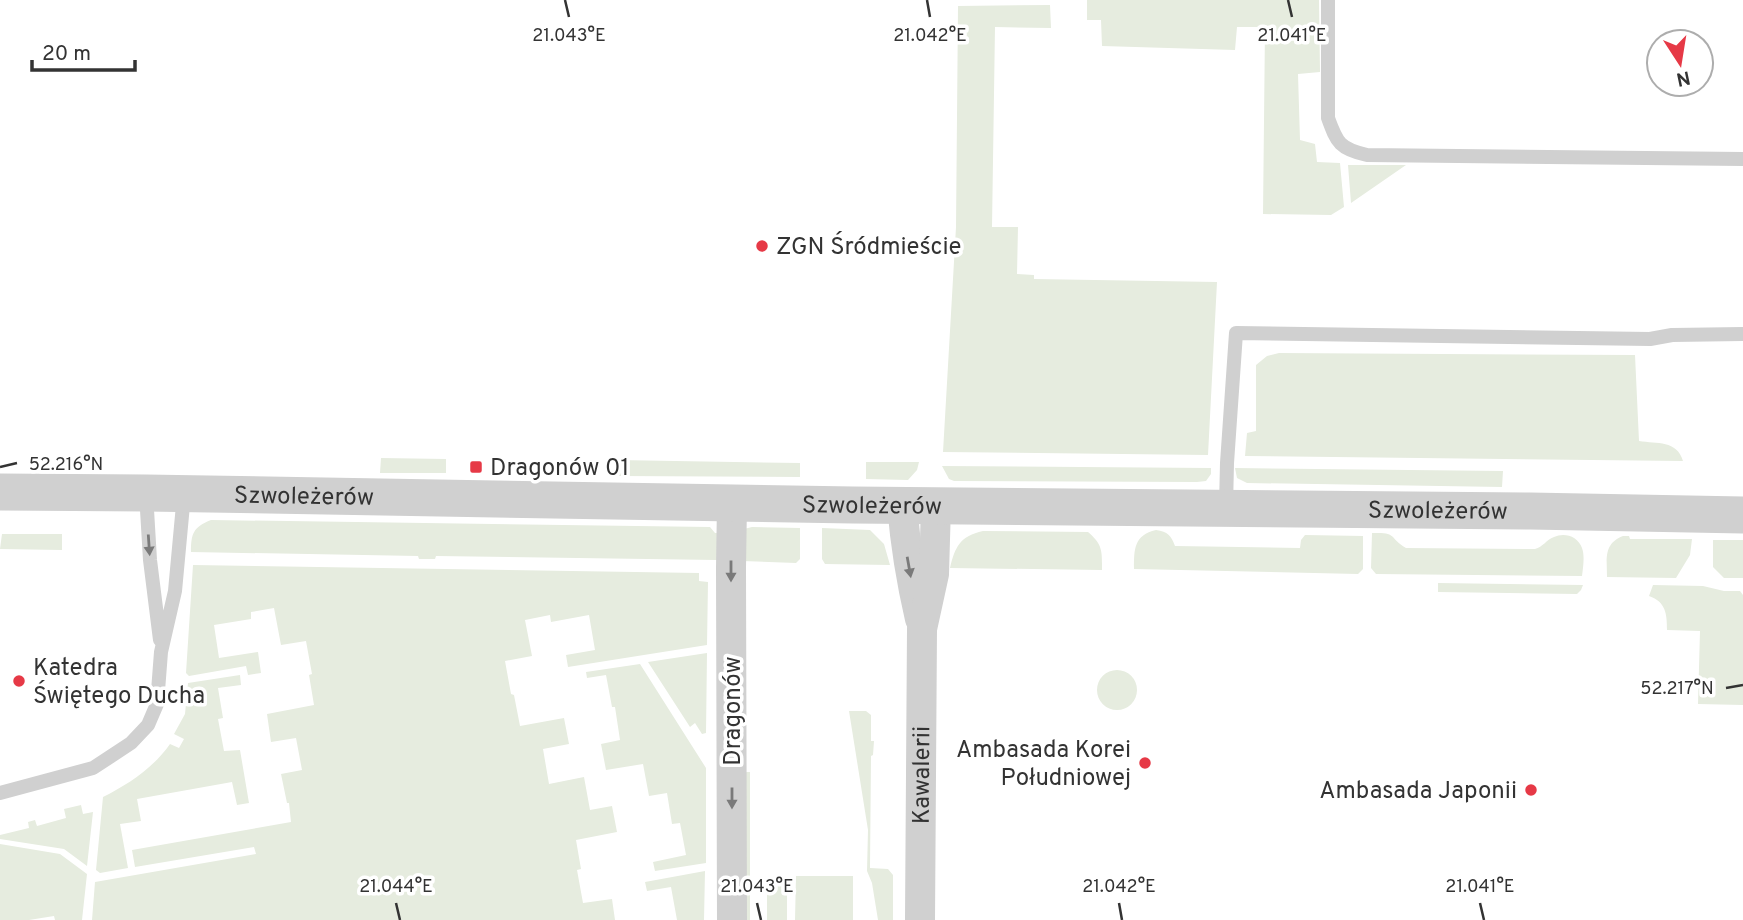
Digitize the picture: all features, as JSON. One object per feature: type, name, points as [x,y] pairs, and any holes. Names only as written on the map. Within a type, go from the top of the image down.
[{"type":"street","name":"Szwoleżerów","points":[[0,492],[1743,516]]},
{"type":"street","name":"Dragonów","points":[[732,503],[732,920]]},
{"type":"street","name":"Kawalerii","points":[[919,504],[934,574],[922,629],[920,920]]},
{"type":"lane","points":[[1328,0],[1328,118],[1339,144],[1351,152],[1367,155],[1743,159]]},
{"type":"lane","points":[[1226,509],[1236,333],[1650,339],[1672,335],[1743,334]]},
{"type":"lane","points":[[146,492],[150,560],[161,652]]},
{"type":"lane","points":[[0,793],[93,768],[131,743],[148,725],[157,704],[161,652],[175,591],[184,493]]},
{"type":"shaded area","points":[[1087,0],[1319,0],[1320,72],[1298,74],[1300,140],[1315,144],[1317,162],[1340,163],[1344,207],[1331,215],[1263,214],[1265,27],[1237,27],[1235,50],[1102,46],[1101,20],[1087,20]]},
{"type":"shaded area","points":[[1050,5],[1051,28],[995,27],[992,227],[1018,227],[1017,274],[1034,275],[1034,279],[1217,282],[1208,455],[943,452],[956,227],[958,6]]},
{"type":"shaded area","points":[[1348,165],[1406,165],[1351,203]]},
{"type":"shaded area","points":[[1279,353],[1635,355],[1639,441],[1671,446],[1683,461],[1245,456],[1247,433],[1256,431],[1256,365],[1267,356]]},
{"type":"shaded area","points":[[381,458],[446,459],[446,473],[380,473]]},
{"type":"shaded area","points":[[616,460],[800,463],[800,477],[616,476]]},
{"type":"shaded area","points":[[866,462],[919,462],[917,470],[908,480],[866,479]]},
{"type":"shaded area","points":[[942,466],[1211,468],[1211,474],[1206,481],[1197,482],[954,481],[949,479]]},
{"type":"shaded area","points":[[1235,468],[1503,471],[1502,487],[1247,483],[1237,478]]},
{"type":"shaded area","points":[[211,520],[710,527],[717,533],[717,560],[436,556],[435,559],[419,559],[418,556],[191,552],[194,532],[200,525]]},
{"type":"shaded area","points":[[800,528],[800,559],[796,563],[742,561],[744,529]]},
{"type":"shaded area","points":[[822,528],[870,530],[884,544],[890,565],[825,564],[822,559]]},
{"type":"shaded area","points":[[1156,530],[1168,535],[1175,546],[1300,548],[1305,535],[1363,536],[1363,569],[1358,574],[1134,569],[1134,555],[1139,539]]},
{"type":"shaded area","points":[[983,531],[1088,532],[1101,549],[1102,570],[950,568],[954,554],[964,539]]},
{"type":"shaded area","points":[[1372,533],[1389,534],[1406,548],[1535,549],[1554,537],[1566,535],[1574,538],[1582,548],[1582,576],[1376,574],[1371,568]]},
{"type":"shaded area","points":[[2,534],[62,534],[62,550],[0,549]]},
{"type":"shaded area","points":[[1623,536],[1629,536],[1630,539],[1692,539],[1690,555],[1676,578],[1607,577],[1609,548]]},
{"type":"shaded area","points":[[1713,540],[1743,540],[1743,578],[1724,578],[1713,567]]},
{"type":"shaded area","points":[[193,565],[699,573],[699,581],[708,582],[707,645],[568,667],[566,655],[595,650],[589,615],[551,622],[550,615],[525,620],[532,656],[505,661],[520,726],[564,718],[569,744],[543,749],[549,784],[584,777],[590,810],[612,806],[617,832],[576,840],[581,869],[577,870],[583,903],[612,899],[615,920],[92,920],[95,882],[256,854],[254,847],[135,867],[132,850],[291,822],[281,774],[302,770],[296,738],[271,742],[267,714],[314,705],[306,641],[281,645],[274,608],[251,612],[251,619],[214,625],[219,658],[258,652],[261,673],[248,675],[246,666],[189,676],[186,673]]},
{"type":"shaded area","points":[[1438,583],[1583,585],[1577,594],[1438,592]]},
{"type":"shaded area","points":[[1653,585],[1703,586],[1724,591],[1740,591],[1743,595],[1743,705],[1698,704],[1700,631],[1667,630],[1667,619],[1662,605],[1649,596]]},
{"type":"shaded area","points":[[707,653],[706,733],[702,734],[695,723],[690,727],[648,662]]},
{"type":"shaded area","points":[[640,664],[706,768],[706,863],[655,871],[653,862],[686,855],[680,823],[672,824],[667,793],[649,796],[643,764],[606,770],[601,744],[620,740],[615,707],[612,707],[606,675],[587,678],[586,672]]},
{"type":"shaded area","points":[[1117,670],[1125,671],[1131,676],[1136,682],[1136,698],[1131,704],[1125,709],[1117,710],[1109,709],[1103,704],[1098,698],[1097,690],[1098,682],[1103,676],[1109,671]]},
{"type":"shaded area","points":[[240,675],[241,685],[218,688],[223,718],[218,719],[224,751],[240,750],[249,803],[237,805],[232,782],[137,799],[141,821],[120,824],[128,868],[100,873],[96,870],[103,797],[140,775],[170,744],[179,748],[184,739],[174,734],[185,714],[188,683]]},
{"type":"shaded area","points":[[849,711],[866,711],[871,715],[871,741],[874,741],[871,756],[870,868],[888,869],[893,875],[893,920],[878,920],[872,883],[867,871],[868,830]]},
{"type":"shaded area","points":[[745,772],[750,772],[750,920],[743,920]]},
{"type":"shaded area","points":[[81,805],[83,814],[93,812],[87,866],[64,849],[0,839],[0,835],[29,828],[28,822],[35,820],[37,826],[66,818],[64,809]]},
{"type":"shaded area","points":[[0,844],[60,854],[87,874],[82,920],[55,920],[54,916],[29,920],[0,920]]},
{"type":"shaded area","points":[[705,871],[704,920],[677,920],[671,887],[647,891],[645,882]]},
{"type":"shaded area","points":[[767,876],[787,876],[787,920],[767,920]]},
{"type":"shaded area","points":[[796,876],[853,876],[853,920],[795,920]]},
{"type":"place","name":"ZGN Śródmieście","points":[[762,246]]},
{"type":"place","name":"Dragonów 01","points":[[476,467]]},
{"type":"place","name":"Katedra Świętego Ducha","points":[[19,681]]},
{"type":"place","name":"Ambasada Korei Południowej","points":[[1145,763]]},
{"type":"place","name":"Ambasada Japonii","points":[[1531,790]]}]
